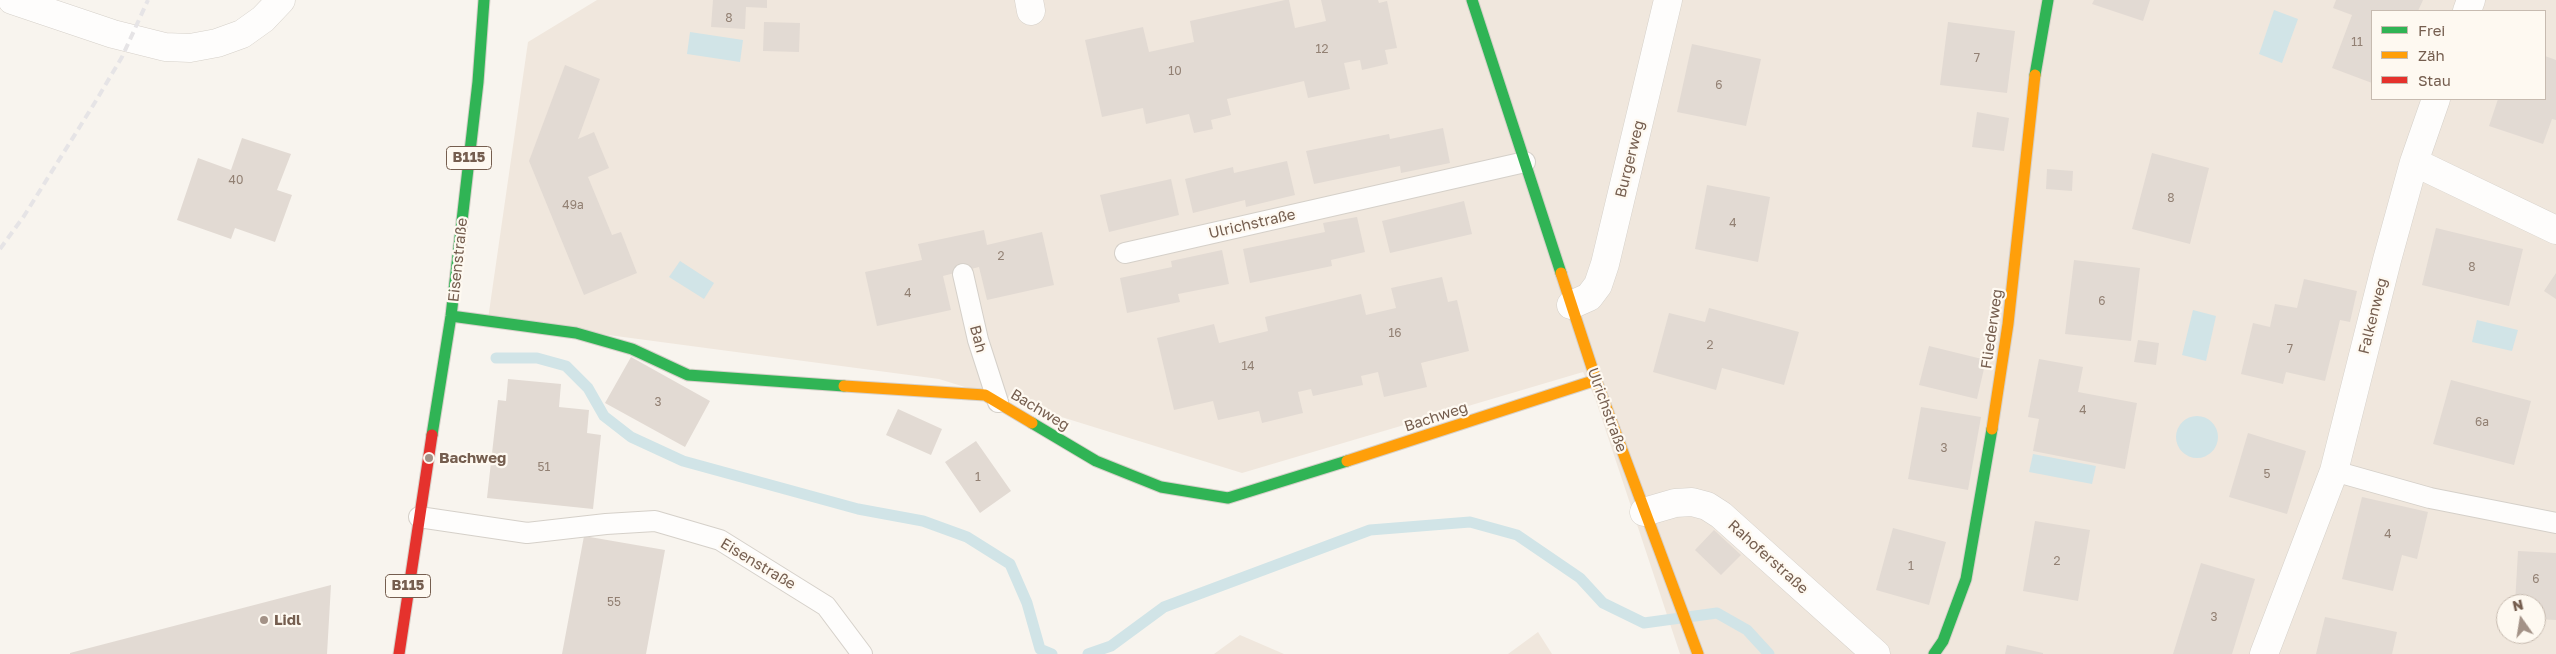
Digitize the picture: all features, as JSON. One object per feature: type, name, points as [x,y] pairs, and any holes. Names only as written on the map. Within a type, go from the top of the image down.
[{"type":"street","points":[[12,0],[112,34],[165,47],[190,48],[217,43],[242,34],[263,19],[281,0]]},
{"type":"street","name":"Eisenstraße","points":[[399,654],[451,316],[478,82],[484,0]]},
{"type":"street","name":"Ulrichstraße","points":[[1472,0],[1596,380],[1698,654]]},
{"type":"street","name":"Burgerweg","points":[[1571,305],[1589,297],[1598,285],[1605,264],[1668,0]]},
{"type":"street","name":"Fliederweg","points":[[1934,654],[1943,641],[1966,579],[1978,517],[2008,324],[2038,52],[2048,0]]},
{"type":"street","name":"Falkenweg","points":[[2264,654],[2334,471],[2414,162],[2436,100]]},
{"type":"street","points":[[2414,162],[2556,230]]},
{"type":"street","name":"Bachweg","points":[[451,316],[576,333],[632,349],[688,374],[985,395],[1096,461],[1161,487],[1228,498],[1596,380]]},
{"type":"street","name":"Rahoferstraße","points":[[1644,512],[1675,503],[1692,502],[1707,506],[1722,515],[1876,654]]},
{"type":"lane","name":"Ulrichstraße","points":[[1124,252],[1525,162]]},
{"type":"lane","name":"Bah","points":[[963,274],[978,340],[998,402]]},
{"type":"lane","points":[[2334,471],[2430,498],[2556,523]]},
{"type":"lane","name":"Eisenstraße","points":[[419,518],[527,533],[606,524],[655,521],[720,540],[826,606],[862,654]]},
{"type":"shaded area","points":[[597,0],[2556,0],[2556,654],[1680,654],[1595,398],[1583,372],[1242,473],[939,379],[488,319],[528,42]]},
{"type":"shaded area","points":[[2274,10],[2298,19],[2282,63],[2259,54]]},
{"type":"shaded area","points":[[690,32],[743,40],[740,62],[687,54]]},
{"type":"shaded area","points":[[680,261],[714,283],[704,299],[669,277]]},
{"type":"shaded area","points":[[2193,310],[2216,316],[2206,361],[2182,355]]},
{"type":"shaded area","points":[[2477,320],[2518,330],[2512,351],[2472,342]]},
{"type":"shaded area","points":[[2193,416],[2201,416],[2212,422],[2218,437],[2212,452],[2201,458],[2193,458],[2182,452],[2176,441],[2176,433],[2182,422]]},
{"type":"shaded area","points":[[2033,454],[2096,466],[2092,484],[2029,472]]},
{"type":"shaded area","points":[[1538,632],[1552,654],[1508,654]]},
{"type":"shaded area","points":[[1240,635],[1284,654],[1214,654]]},
{"type":"building","points":[[713,0],[767,0],[767,8],[746,7],[745,29],[711,27]]},
{"type":"building","points":[[1289,0],[1295,28],[1326,21],[1321,0],[1378,0],[1379,3],[1387,1],[1397,48],[1385,50],[1388,64],[1362,70],[1360,60],[1344,63],[1350,89],[1308,98],[1304,81],[1227,99],[1231,115],[1211,120],[1213,129],[1194,133],[1189,114],[1146,124],[1143,108],[1102,117],[1085,40],[1143,27],[1149,52],[1194,42],[1190,21]]},
{"type":"building","points":[[2094,0],[2150,0],[2143,21],[2092,4]]},
{"type":"building","points":[[2336,0],[2423,0],[2418,10],[2371,10],[2371,83],[2332,68],[2352,15],[2333,8]]},
{"type":"building","points":[[764,22],[800,23],[799,52],[763,51]]},
{"type":"building","points":[[1948,22],[2015,31],[2007,93],[1940,85]]},
{"type":"building","points":[[1692,44],[1761,59],[1746,126],[1677,112]]},
{"type":"building","points":[[2546,56],[2556,60],[2556,120],[2552,119],[2543,144],[2489,126],[2498,100],[2546,100]]},
{"type":"building","points":[[565,65],[600,79],[578,139],[594,132],[609,168],[588,177],[612,235],[621,232],[637,273],[584,295],[529,161]]},
{"type":"building","points":[[1977,112],[2009,118],[2004,151],[1972,147]]},
{"type":"building","points":[[1443,128],[1450,163],[1401,173],[1400,166],[1314,184],[1306,151],[1389,134],[1390,139]]},
{"type":"building","points":[[242,138],[291,154],[277,190],[292,195],[275,242],[235,228],[231,239],[177,220],[198,158],[231,170]]},
{"type":"building","points":[[2152,153],[2209,168],[2190,244],[2132,229]]},
{"type":"building","points":[[1287,161],[1295,195],[1246,207],[1245,200],[1193,213],[1185,179],[1233,167],[1234,173]]},
{"type":"building","points":[[2047,169],[2073,171],[2072,191],[2046,189]]},
{"type":"building","points":[[1171,179],[1179,215],[1109,232],[1100,195]]},
{"type":"building","points":[[1707,185],[1770,197],[1758,262],[1695,249]]},
{"type":"building","points":[[1464,201],[1472,234],[1390,253],[1382,221]]},
{"type":"building","points":[[1357,217],[1365,252],[1331,260],[1332,266],[1250,283],[1243,249],[1325,232],[1323,223]]},
{"type":"building","points":[[2436,228],[2523,249],[2509,306],[2422,285]]},
{"type":"building","points":[[984,230],[987,245],[1042,232],[1054,285],[987,300],[979,267],[943,276],[951,310],[877,326],[865,272],[922,260],[918,244]]},
{"type":"building","points":[[1222,250],[1229,284],[1178,294],[1180,302],[1127,313],[1120,278],[1172,267],[1171,261]]},
{"type":"building","points":[[2074,260],[2140,268],[2131,341],[2065,334]]},
{"type":"building","points":[[2556,273],[2556,299],[2544,291]]},
{"type":"building","points":[[1442,277],[1448,302],[1457,300],[1469,351],[1421,363],[1427,387],[1384,397],[1378,372],[1361,376],[1363,385],[1313,396],[1311,389],[1298,392],[1303,413],[1262,423],[1259,411],[1218,420],[1213,401],[1174,410],[1157,338],[1214,324],[1219,343],[1268,331],[1265,317],[1361,294],[1366,315],[1396,308],[1391,288]]},
{"type":"building","points":[[2304,279],[2357,291],[2350,322],[2340,320],[2325,381],[2286,372],[2283,384],[2241,374],[2253,323],[2270,327],[2275,304],[2297,308]]},
{"type":"building","points":[[1709,308],[1799,332],[1784,385],[1722,368],[1716,390],[1653,372],[1669,313],[1705,322]]},
{"type":"building","points":[[2138,340],[2159,343],[2156,365],[2134,362]]},
{"type":"building","points":[[1929,346],[1986,360],[1977,399],[1919,385]]},
{"type":"building","points":[[631,357],[710,401],[685,447],[605,403]]},
{"type":"building","points":[[2039,359],[2083,367],[2078,392],[2137,403],[2125,469],[2033,451],[2039,419],[2028,417]]},
{"type":"building","points":[[508,379],[561,384],[559,407],[589,410],[587,433],[601,435],[593,509],[487,498],[498,400],[506,401]]},
{"type":"building","points":[[2451,380],[2531,401],[2514,465],[2433,444]]},
{"type":"building","points":[[1921,407],[1981,417],[1968,490],[1908,479]]},
{"type":"building","points":[[898,409],[942,429],[931,455],[886,435]]},
{"type":"building","points":[[2248,433],[2306,451],[2287,514],[2229,497]]},
{"type":"building","points":[[976,441],[1011,491],[980,513],[945,462]]},
{"type":"building","points":[[2362,497],[2428,512],[2417,559],[2402,555],[2393,591],[2342,579]]},
{"type":"building","points":[[2035,521],[2090,530],[2078,601],[2023,591]]},
{"type":"building","points":[[1893,528],[1946,542],[1929,605],[1876,590]]},
{"type":"building","points":[[1714,530],[1741,555],[1721,575],[1695,550]]},
{"type":"building","points":[[584,536],[665,550],[646,654],[562,654]]},
{"type":"building","points":[[2518,551],[2556,553],[2556,620],[2546,620],[2546,594],[2516,594]]},
{"type":"building","points":[[2201,563],[2255,579],[2232,654],[2173,654]]},
{"type":"building","name":"Lidl","points":[[331,585],[327,654],[70,654],[70,653]]},
{"type":"building","points":[[2325,617],[2397,632],[2392,654],[2316,654]]},
{"type":"building","points":[[2007,645],[2043,653],[2043,654],[2005,654]]},
{"type":"waterway","points":[[496,358],[537,358],[566,366],[588,388],[604,416],[631,437],[683,461],[858,509],[923,521],[967,537],[1010,564],[1027,603],[1040,649],[1052,654]]},
{"type":"waterway","points":[[1088,654],[1111,646],[1164,607],[1370,530],[1470,522],[1517,535],[1580,578],[1603,603],[1644,623],[1717,613],[1747,630],[1769,654]]},
{"type":"railway","points":[[0,249],[24,216],[122,57],[148,0]]},
{"type":"traffic: fast","points":[[432,435],[451,316],[478,82],[484,0]]},
{"type":"traffic: fast","points":[[1472,0],[1561,273]]},
{"type":"traffic: fast","points":[[2035,75],[2048,0]]},
{"type":"traffic: fast","points":[[451,316],[576,333],[632,349],[688,375],[844,386]]},
{"type":"traffic: fast","points":[[1032,423],[1096,461],[1161,487],[1228,498],[1347,461]]},
{"type":"traffic: fast","points":[[1934,654],[1943,641],[1966,579],[1992,429]]},
{"type":"traffic: slow","points":[[1992,429],[2008,324],[2035,75]]},
{"type":"traffic: slow","points":[[1561,273],[1596,380],[1698,654]]},
{"type":"traffic: slow","points":[[1347,461],[1596,380]]},
{"type":"traffic: slow","points":[[844,386],[985,395],[1032,423]]},
{"type":"traffic: jam","points":[[399,654],[432,435]]},
{"type":"place","name":"Bachweg","points":[[429,458]]},
{"type":"place","name":"Lidl","points":[[264,620]]}]
